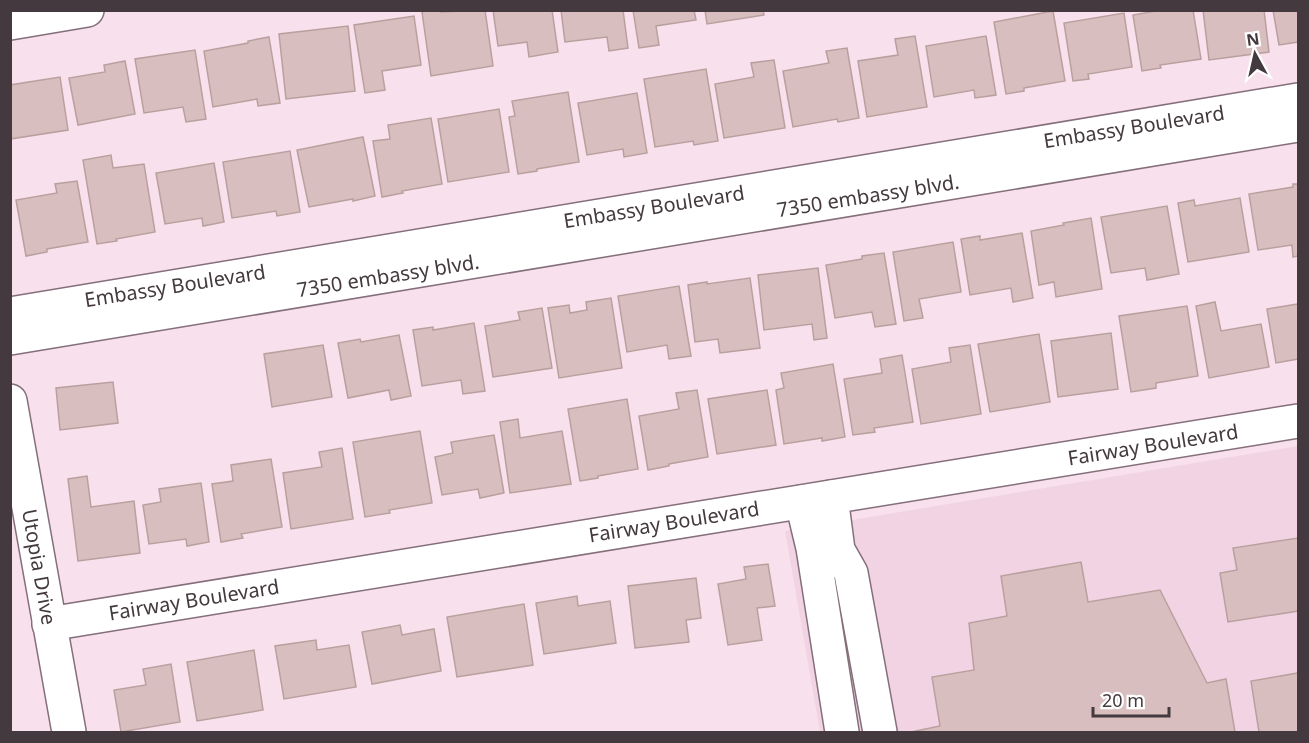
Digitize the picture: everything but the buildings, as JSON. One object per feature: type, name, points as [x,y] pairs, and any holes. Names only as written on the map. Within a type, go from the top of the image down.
[{"type":"street","points":[[10,23],[87,10]]},
{"type":"street","name":"Embassy Boulevard","points":[[10,314],[1299,100]]},
{"type":"street","name":"7350 embassy blvd.","points":[[10,338],[1299,125]]},
{"type":"street","name":"Utopia Drive","points":[[10,401],[69,732]]},
{"type":"street","name":"Fairway Boulevard","points":[[49,624],[1299,421]]},
{"type":"street","points":[[816,499],[813,548],[842,732]]},
{"type":"street","points":[[816,499],[838,550],[851,573],[880,732]]},
{"type":"shaded area","points":[[1298,446],[1298,732],[820,732],[785,531]]}]
